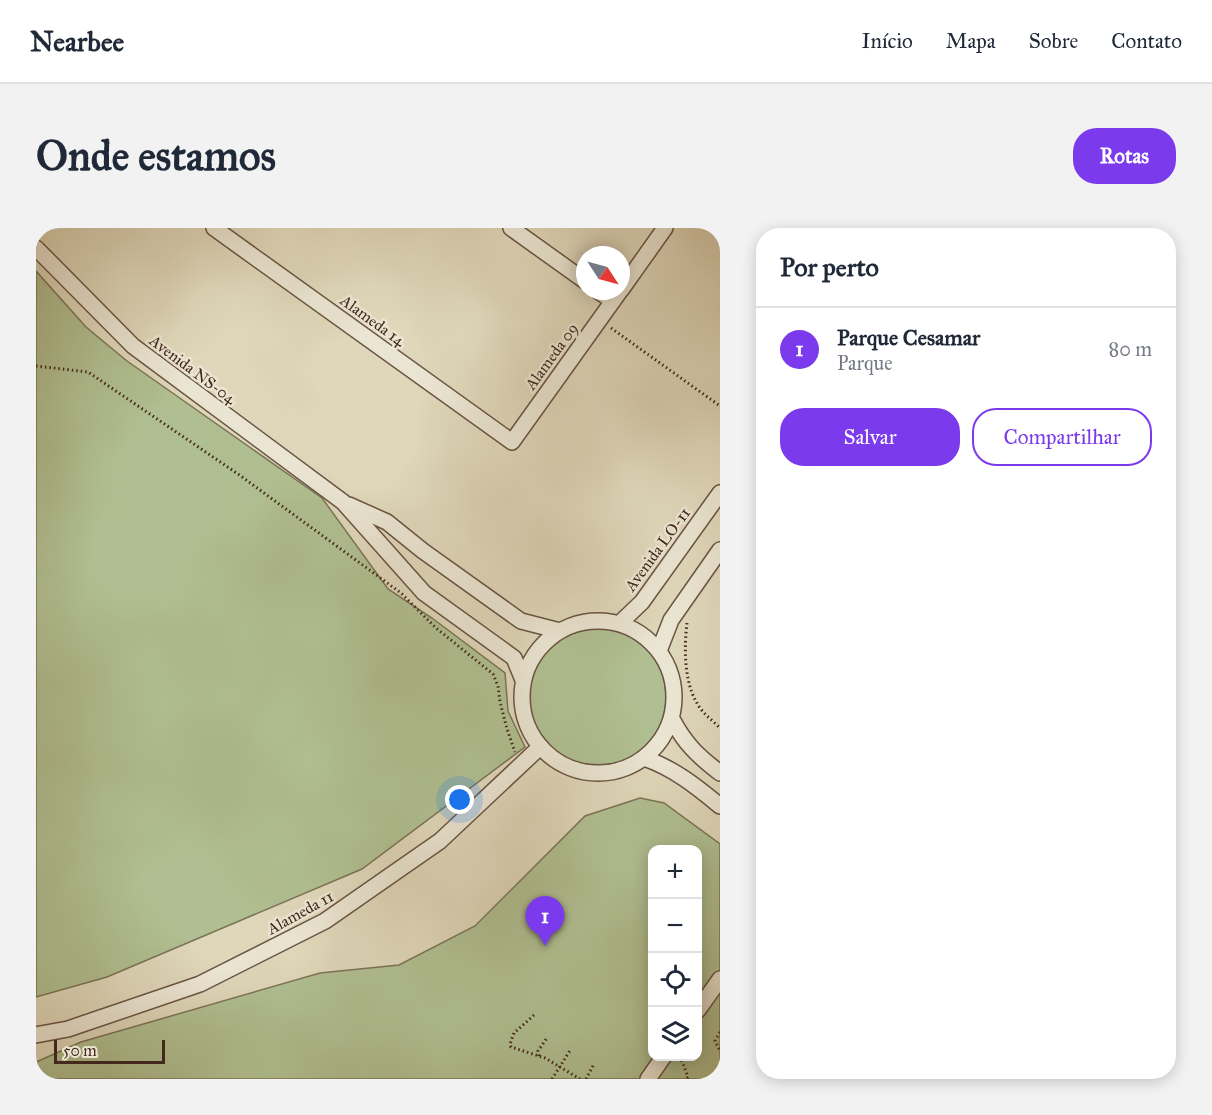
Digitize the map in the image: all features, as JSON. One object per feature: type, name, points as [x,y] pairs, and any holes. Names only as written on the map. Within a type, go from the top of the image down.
[{"type":"street","name":"Alameda 14","points":[[214,228],[512,442]]},
{"type":"street","points":[[511,228],[576,275]]},
{"type":"street","name":"Alameda 09","points":[[630,277],[665,228]]},
{"type":"street","name":"Avenida NS-04","points":[[36,248],[133,346],[344,502],[387,522],[429,556],[521,621],[560,631]]},
{"type":"street","name":"Alameda 09","points":[[512,442],[614,300]]},
{"type":"street","name":"Avenida LO-11","points":[[620,623],[642,602],[720,493]]},
{"type":"street","name":"Avenida NS-04","points":[[344,502],[424,593],[514,658],[523,680]]},
{"type":"street","points":[[659,651],[671,620],[720,550]]},
{"type":"street","points":[[586,621],[620,623],[634,630],[659,651],[668,668],[674,689],[672,719],[660,739],[644,758],[621,767],[592,774],[565,765],[540,747],[524,722],[523,680],[536,652],[560,631],[586,621]]},
{"type":"street","points":[[672,719],[682,739],[696,754],[720,773]]},
{"type":"street","name":"Alameda 11","points":[[36,1035],[68,1029],[200,984],[325,921],[440,841],[540,747]]},
{"type":"street","points":[[644,758],[674,771],[720,806]]},
{"type":"street","points":[[700,1007],[720,979]]},
{"type":"street","points":[[648,1079],[661,1061]]},
{"type":"path","points":[[599,320],[720,406]]},
{"type":"path","points":[[36,366],[88,372],[238,474],[369,572],[401,593],[436,627],[493,674],[498,686],[507,729],[520,766]]},
{"type":"path","points":[[688,615],[687,658],[691,689],[702,711],[720,728]]},
{"type":"path","points":[[534,1015],[514,1033],[510,1044],[515,1050],[539,1056],[580,1079]]},
{"type":"path","points":[[720,1032],[715,1041],[720,1051]]},
{"type":"path","points":[[539,1056],[538,1051],[547,1038]]},
{"type":"path","points":[[552,1079],[571,1049]]},
{"type":"path","points":[[682,1061],[688,1077],[686,1079]]},
{"type":"path","points":[[586,1079],[594,1064]]},
{"type":"green space","points":[[36,271],[86,327],[127,361],[322,498],[388,589],[432,618],[505,673],[508,711],[525,747],[362,869],[107,977],[36,997]]},
{"type":"green space","points":[[597,628],[623,634],[646,648],[660,671],[666,697],[660,723],[646,746],[623,760],[597,766],[571,760],[548,746],[534,723],[528,697],[534,671],[548,648],[571,634]]},
{"type":"green space","points":[[640,798],[664,803],[720,844],[720,1079],[36,1079],[36,1062],[81,1042],[320,973],[399,965],[475,926],[585,816]]},
{"type":"place","name":"Parque Cesamar","points":[[545,946]]}]
